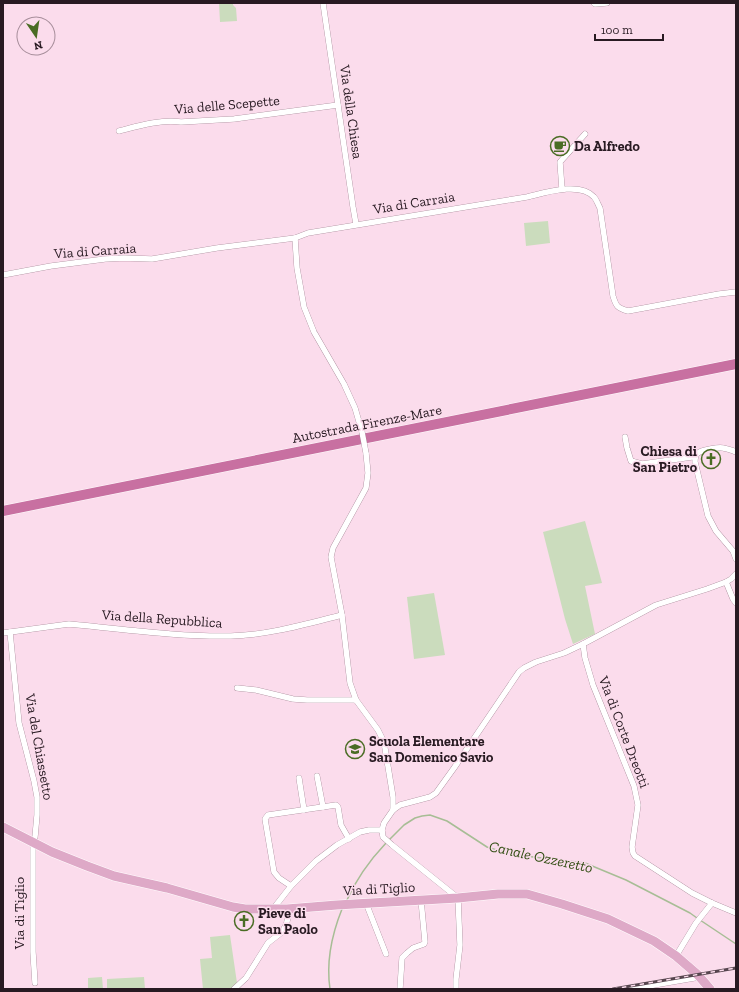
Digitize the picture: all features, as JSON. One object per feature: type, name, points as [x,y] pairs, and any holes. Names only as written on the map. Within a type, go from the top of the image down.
[{"type":"highway","name":"Autostrada Firenze-Mare","points":[[3,511],[736,364]]},
{"type":"highway","name":"Autostrada Firenze-Mare","points":[[3,517],[736,371]]},
{"type":"main road","name":"Via di Tiglio","points":[[3,827],[80,863],[114,876],[167,888],[245,909],[274,910],[498,894],[527,894],[608,919],[654,941],[676,956],[700,977],[710,989]]},
{"type":"street","name":"Via della Chiesa","points":[[323,3],[356,224]]},
{"type":"street","points":[[594,3],[607,3]]},
{"type":"street","name":"Via delle Scepette","points":[[119,131],[144,125],[174,121],[182,122],[234,119],[338,105]]},
{"type":"street","points":[[562,189],[560,162],[585,134]]},
{"type":"street","name":"Via di Carraia","points":[[3,275],[51,266],[105,259],[152,259],[217,248],[294,238],[308,233],[356,224],[526,197],[562,189],[573,189],[587,192],[595,197],[600,208],[613,296],[615,305],[620,309],[628,311],[736,292]]},
{"type":"street","points":[[294,238],[297,268],[304,307],[314,332],[344,384],[355,408],[366,453],[368,473],[366,488],[333,548],[331,557],[342,615],[350,684],[356,700],[378,730],[384,742],[394,797],[393,810]]},
{"type":"street","points":[[625,437],[631,461],[636,463],[642,464],[695,457]]},
{"type":"street","points":[[736,452],[724,448],[718,448],[699,452],[695,457],[708,516],[716,531],[733,552],[736,559]]},
{"type":"street","points":[[456,989],[460,945],[458,898],[392,846],[383,837],[382,830],[384,823],[393,810],[400,805],[430,797],[436,793],[519,672],[524,668],[583,644],[656,605],[726,582],[736,574]]},
{"type":"street","points":[[726,582],[736,603]]},
{"type":"street","name":"Via della Repubblica","points":[[3,633],[68,624],[175,635],[232,636],[255,634],[342,615]]},
{"type":"street","name":"Via del Chiassetto","points":[[10,632],[19,723],[37,797],[37,815],[35,837],[33,842]]},
{"type":"street","name":"Via di Corte Dreotti","points":[[583,644],[585,658],[593,685],[634,786],[638,805],[632,847],[633,853],[635,856],[692,893],[712,903]]},
{"type":"street","points":[[237,688],[256,690],[293,699],[356,700]]},
{"type":"street","points":[[317,776],[323,807]]},
{"type":"street","points":[[299,778],[304,810]]},
{"type":"street","points":[[291,886],[279,878],[274,872],[266,819],[268,815],[336,805],[338,807],[341,825],[349,839]]},
{"type":"street","points":[[274,910],[291,886],[316,860],[337,845],[364,831],[382,830]]},
{"type":"street","name":"Via di Tiglio","points":[[33,842],[33,944],[35,983]]},
{"type":"street","points":[[400,989],[402,958],[413,948],[424,944],[425,942],[421,900]]},
{"type":"street","points":[[676,956],[696,923],[712,903],[736,913]]},
{"type":"street","points":[[366,904],[386,954]]},
{"type":"street","points":[[234,989],[246,978],[268,943],[282,932],[286,926],[288,918],[287,909]]},
{"type":"street","points":[[631,989],[700,977]]},
{"type":"green space","points":[[219,3],[233,3],[236,8],[237,21],[220,22]]},
{"type":"green space","points":[[548,221],[550,243],[526,246],[524,223]]},
{"type":"green space","points":[[585,521],[602,583],[585,586],[595,634],[573,644],[565,619],[543,532]]},
{"type":"green space","points":[[434,593],[445,655],[414,659],[407,597]]},
{"type":"green space","points":[[230,935],[237,983],[230,989],[203,989],[200,959],[212,958],[210,937]]},
{"type":"green space","points":[[102,977],[103,989],[88,989],[88,978]]},
{"type":"green space","points":[[144,977],[145,989],[107,989],[107,979]]},
{"type":"waterway","name":"Canale Ozzeretto","points":[[389,840],[404,825],[415,818],[430,815],[447,821],[487,847],[525,856],[585,863],[626,880],[697,918]]},
{"type":"waterway","name":"Canale Ozzeretto","points":[[346,902],[363,871],[386,843]]},
{"type":"waterway","name":"Canale Ozzeretto","points":[[330,989],[329,958],[335,928],[342,909]]},
{"type":"waterway","name":"Canale Ozzeretto","points":[[700,920],[736,944]]},
{"type":"railway","points":[[613,989],[736,968]]},
{"type":"place","name":"Da Alfredo","points":[[560,146]]},
{"type":"place","name":"Chiesa di San Pietro","points":[[711,459]]},
{"type":"place","name":"Scuola Elementare San Domenico Savio","points":[[355,749]]},
{"type":"place","name":"Pieve di San Paolo","points":[[244,921]]}]
